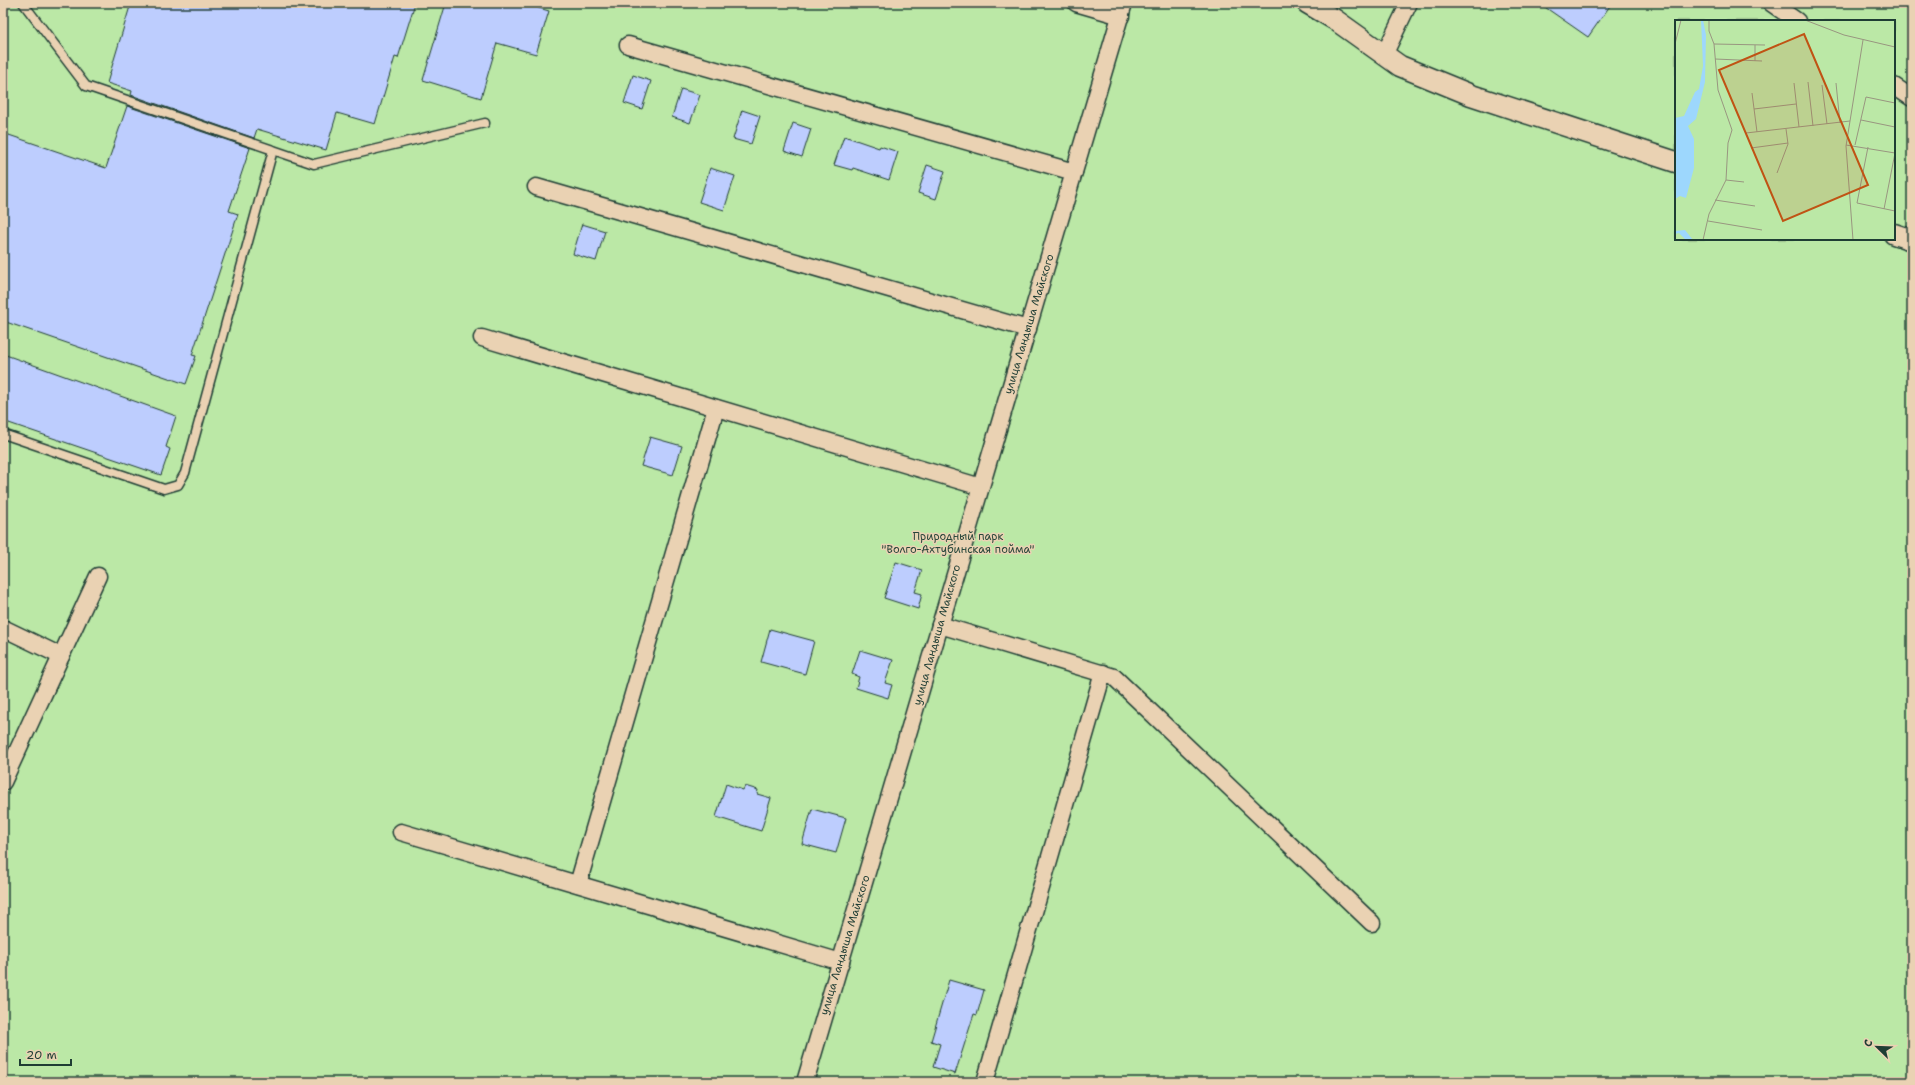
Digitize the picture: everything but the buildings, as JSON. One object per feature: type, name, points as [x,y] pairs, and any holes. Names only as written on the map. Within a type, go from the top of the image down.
[{"type":"street","points":[[1076,3],[1122,9]]},
{"type":"street","points":[[1307,3],[1400,66],[1471,95],[1675,162]]},
{"type":"street","points":[[1384,55],[1409,3]]},
{"type":"street","points":[[1770,3],[1796,20]]},
{"type":"street","name":"улица Ландыша Майского","points":[[805,1082],[1122,9]]},
{"type":"street","points":[[628,45],[1074,172]]},
{"type":"street","points":[[1895,87],[1912,98]]},
{"type":"street","points":[[536,187],[1028,329]]},
{"type":"street","points":[[1895,234],[1912,240]]},
{"type":"street","points":[[482,338],[981,487]]},
{"type":"street","points":[[578,884],[716,408]]},
{"type":"street","points":[[3,782],[98,576]]},
{"type":"street","points":[[940,625],[1114,677],[1372,923]]},
{"type":"street","points":[[3,628],[61,656]]},
{"type":"street","points":[[985,1082],[1103,673]]},
{"type":"street","points":[[401,832],[841,962]]},
{"type":"lane","points":[[23,3],[86,86],[314,164],[485,123]]},
{"type":"lane","points":[[3,434],[164,489],[178,486],[185,473],[273,150]]},
{"type":"green space","name":"Природный парк \"Волго-Ахтубинская пойма\"","points":[[3,3],[1912,3],[1912,1082],[3,1082]]}]
